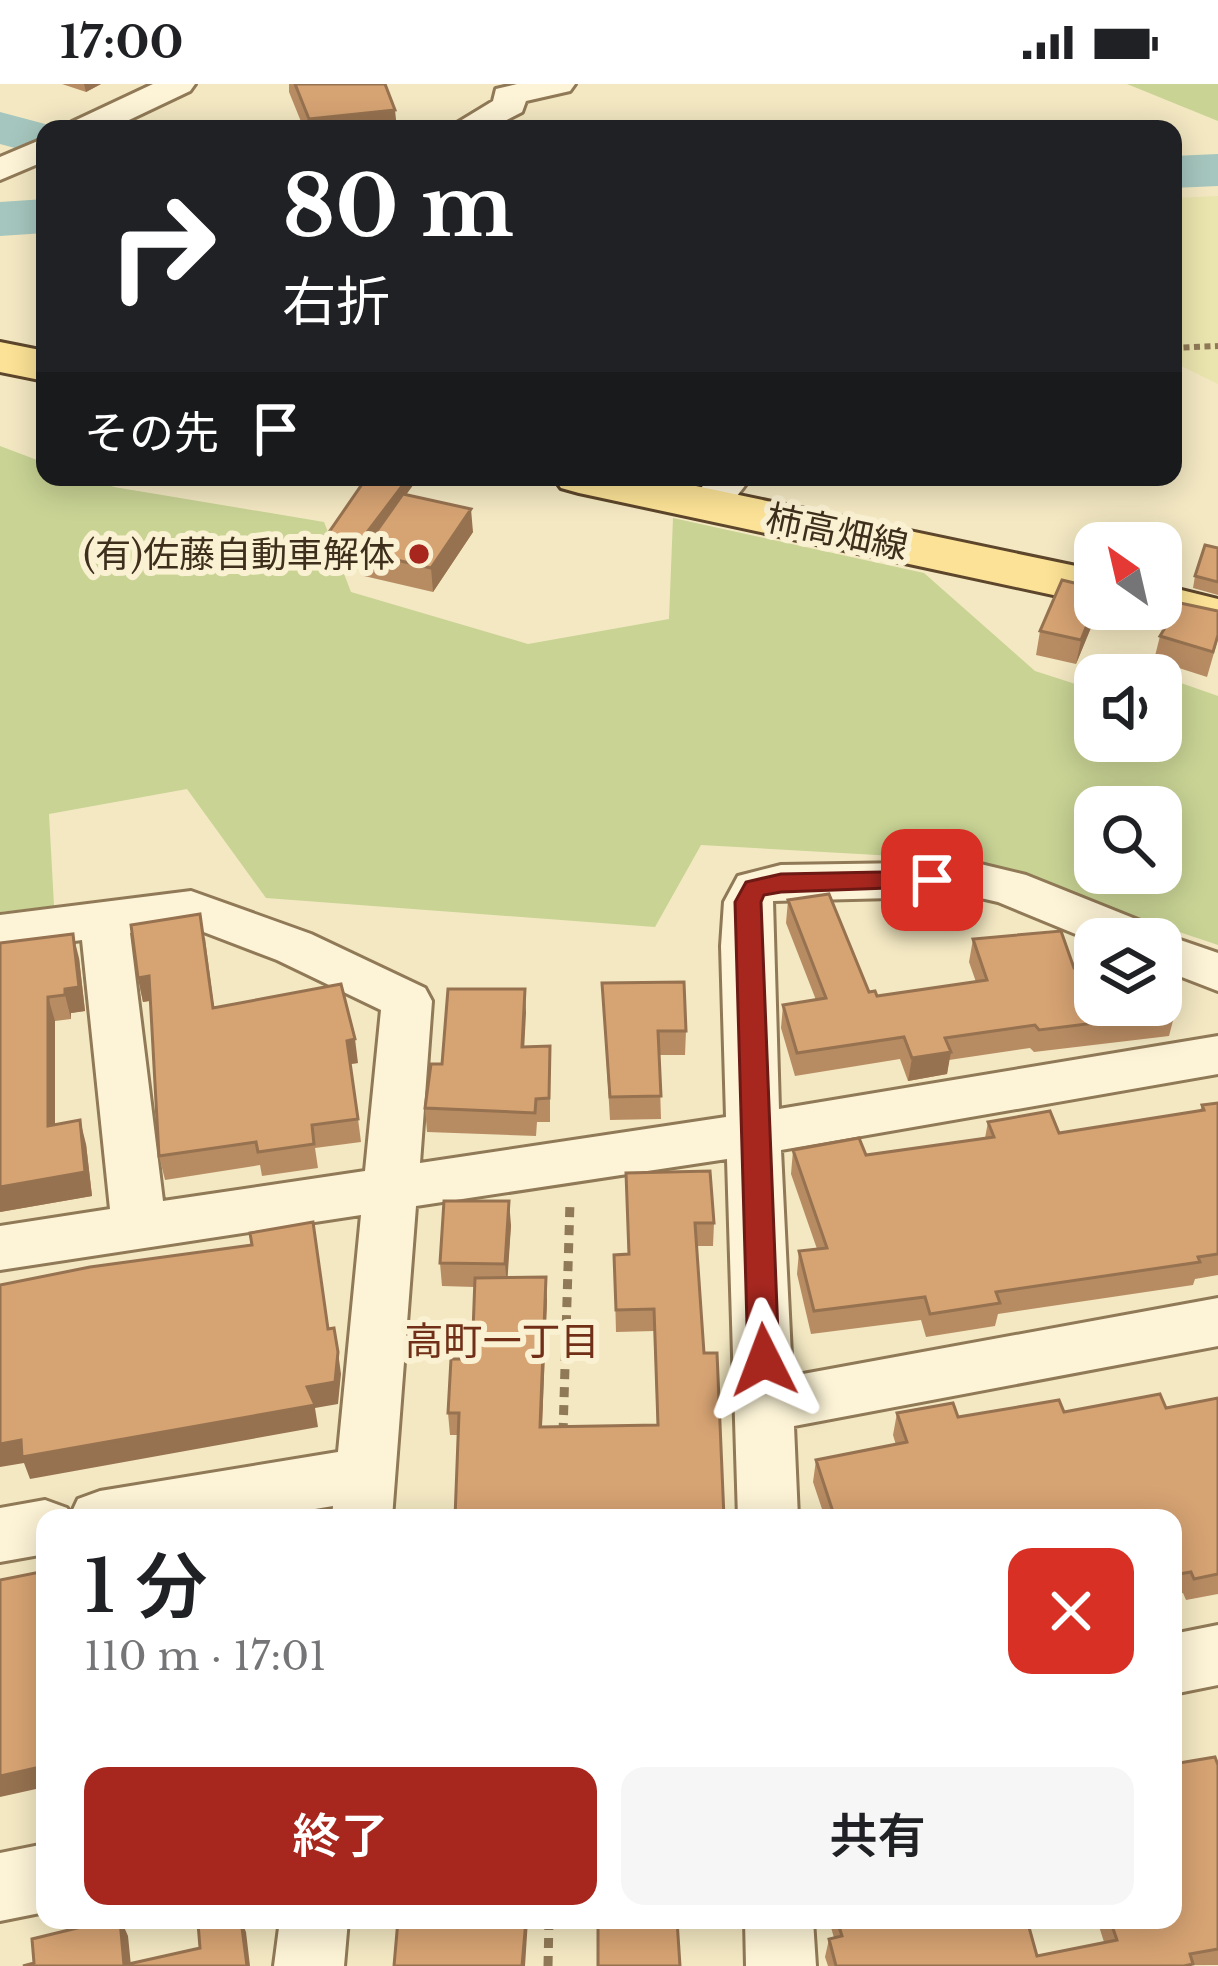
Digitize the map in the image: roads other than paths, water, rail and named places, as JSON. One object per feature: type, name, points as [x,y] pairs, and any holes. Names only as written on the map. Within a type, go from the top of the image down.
[{"type":"main road","points":[[0,357],[36,364]]},
{"type":"main road","name":"柿高畑線","points":[[676,486],[719,490],[1074,582]]},
{"type":"main road","points":[[1182,607],[1218,616]]},
{"type":"street","points":[[111,120],[179,84]]},
{"type":"street","points":[[481,120],[511,105],[507,96],[559,84]]},
{"type":"street","points":[[0,170],[36,152]]},
{"type":"street","points":[[768,1509],[746,946],[748,902],[755,888],[781,883],[972,879],[1009,887],[1085,918]]},
{"type":"street","points":[[0,933],[191,908],[294,947],[407,1000],[365,1496],[208,1509]]},
{"type":"street","points":[[104,920],[139,1227]]},
{"type":"street","points":[[1182,958],[1218,973]]},
{"type":"street","points":[[0,1248],[753,1134],[1218,1055]]},
{"type":"street","points":[[766,1406],[1218,1322]]},
{"type":"street","points":[[0,1534],[36,1528]]},
{"type":"street","points":[[1182,1662],[1218,1655]]},
{"type":"street","points":[[0,1887],[36,1880]]},
{"type":"street","points":[[310,1966],[313,1929]]},
{"type":"street","points":[[780,1929],[782,1966]]},
{"type":"waterway","points":[[0,128],[36,138]]},
{"type":"waterway","points":[[1182,172],[1218,170]]},
{"type":"waterway","points":[[0,219],[36,217]]},
{"type":"place","name":"(有)佐藤自動車解体","points":[[419,554]]},
{"type":"district","name":"高町一丁目","points":[[502,1341]]}]
